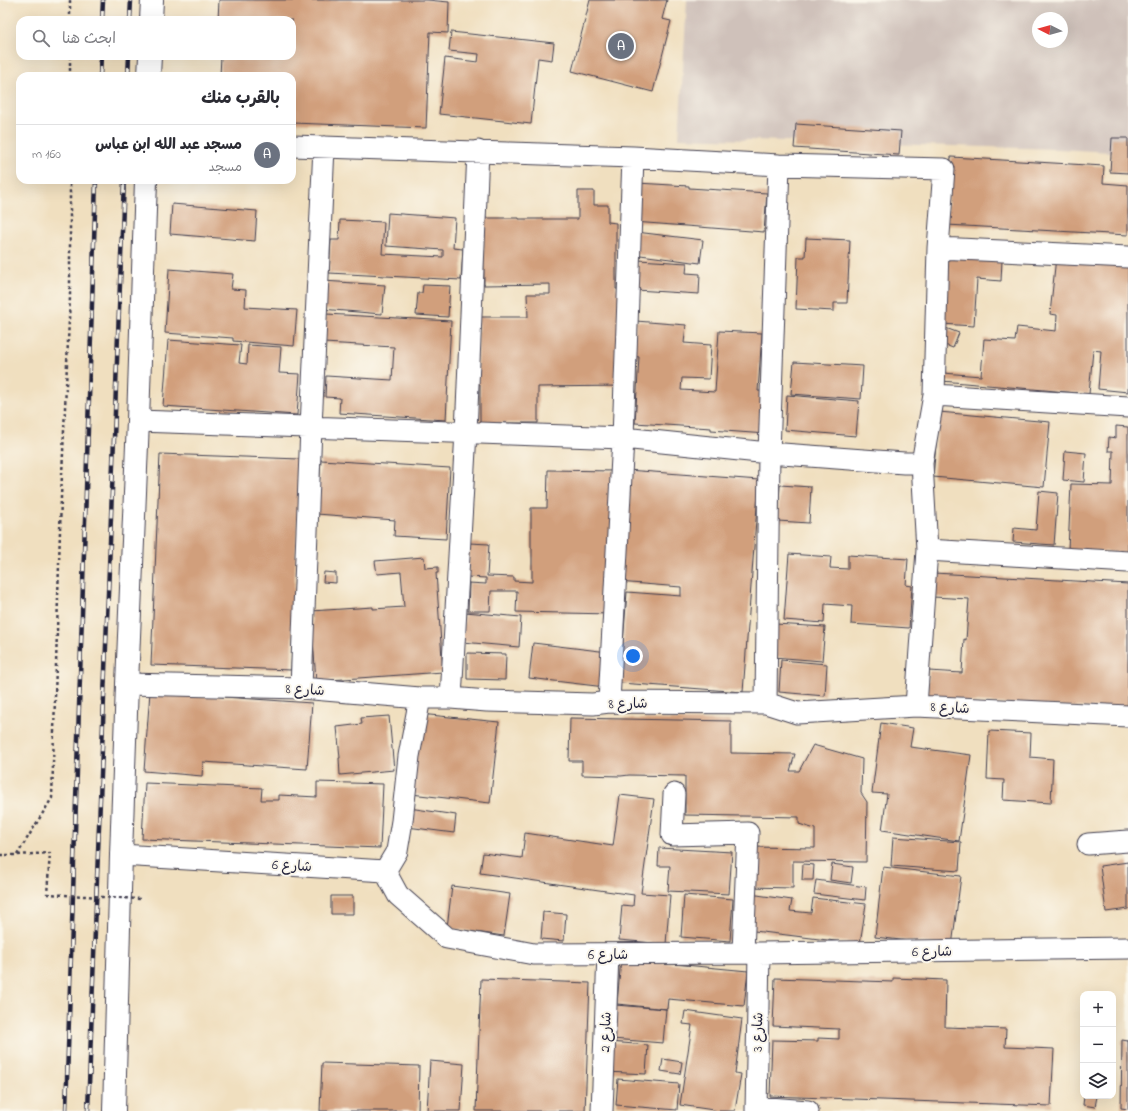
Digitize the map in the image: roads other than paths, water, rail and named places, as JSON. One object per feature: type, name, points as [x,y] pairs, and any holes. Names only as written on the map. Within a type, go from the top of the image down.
[{"type":"street","points":[[151,16],[152,0]]},
{"type":"street","points":[[149,72],[150,60]]},
{"type":"street","points":[[296,146],[633,157],[779,165],[944,169],[938,248],[934,395],[922,463],[927,550],[916,706]]},
{"type":"street","points":[[301,688],[324,147]]},
{"type":"street","points":[[451,698],[466,432],[478,151]]},
{"type":"street","points":[[609,702],[623,438],[633,157]]},
{"type":"street","points":[[766,702],[769,453],[779,165]]},
{"type":"street","points":[[114,1111],[126,684],[138,421],[146,184]]},
{"type":"street","points":[[938,248],[1128,257]]},
{"type":"street","points":[[934,395],[1128,407]]},
{"type":"street","points":[[138,421],[623,438],[769,453],[922,463]]},
{"type":"street","points":[[927,550],[1128,562]]},
{"type":"street","name":"شارع 8","points":[[126,684],[301,688],[420,698],[593,704],[609,702],[766,702],[797,713],[916,706],[1128,716]]},
{"type":"street","points":[[386,871],[397,851],[402,821],[408,756],[420,698]]},
{"type":"street","name":"شارع 3","points":[[674,794],[672,835],[748,833],[756,1109]]},
{"type":"street","points":[[1088,844],[1128,842]]},
{"type":"street","name":"شارع 6","points":[[121,855],[386,871],[398,895],[447,938],[534,954],[1128,948]]},
{"type":"street","name":"شارع 2","points":[[602,1111],[608,954]]},
{"type":"street","points":[[756,1109],[808,1111]]},
{"type":"railway","points":[[102,16],[103,0]]},
{"type":"railway","points":[[130,16],[131,0]]},
{"type":"railway","points":[[100,72],[101,60]]},
{"type":"railway","points":[[128,72],[129,60]]},
{"type":"railway","points":[[66,1111],[96,184]]},
{"type":"railway","points":[[88,1111],[124,184]]},
{"type":"place","name":"مسجد عبد الله ابن عباس","points":[[621,46]]}]
